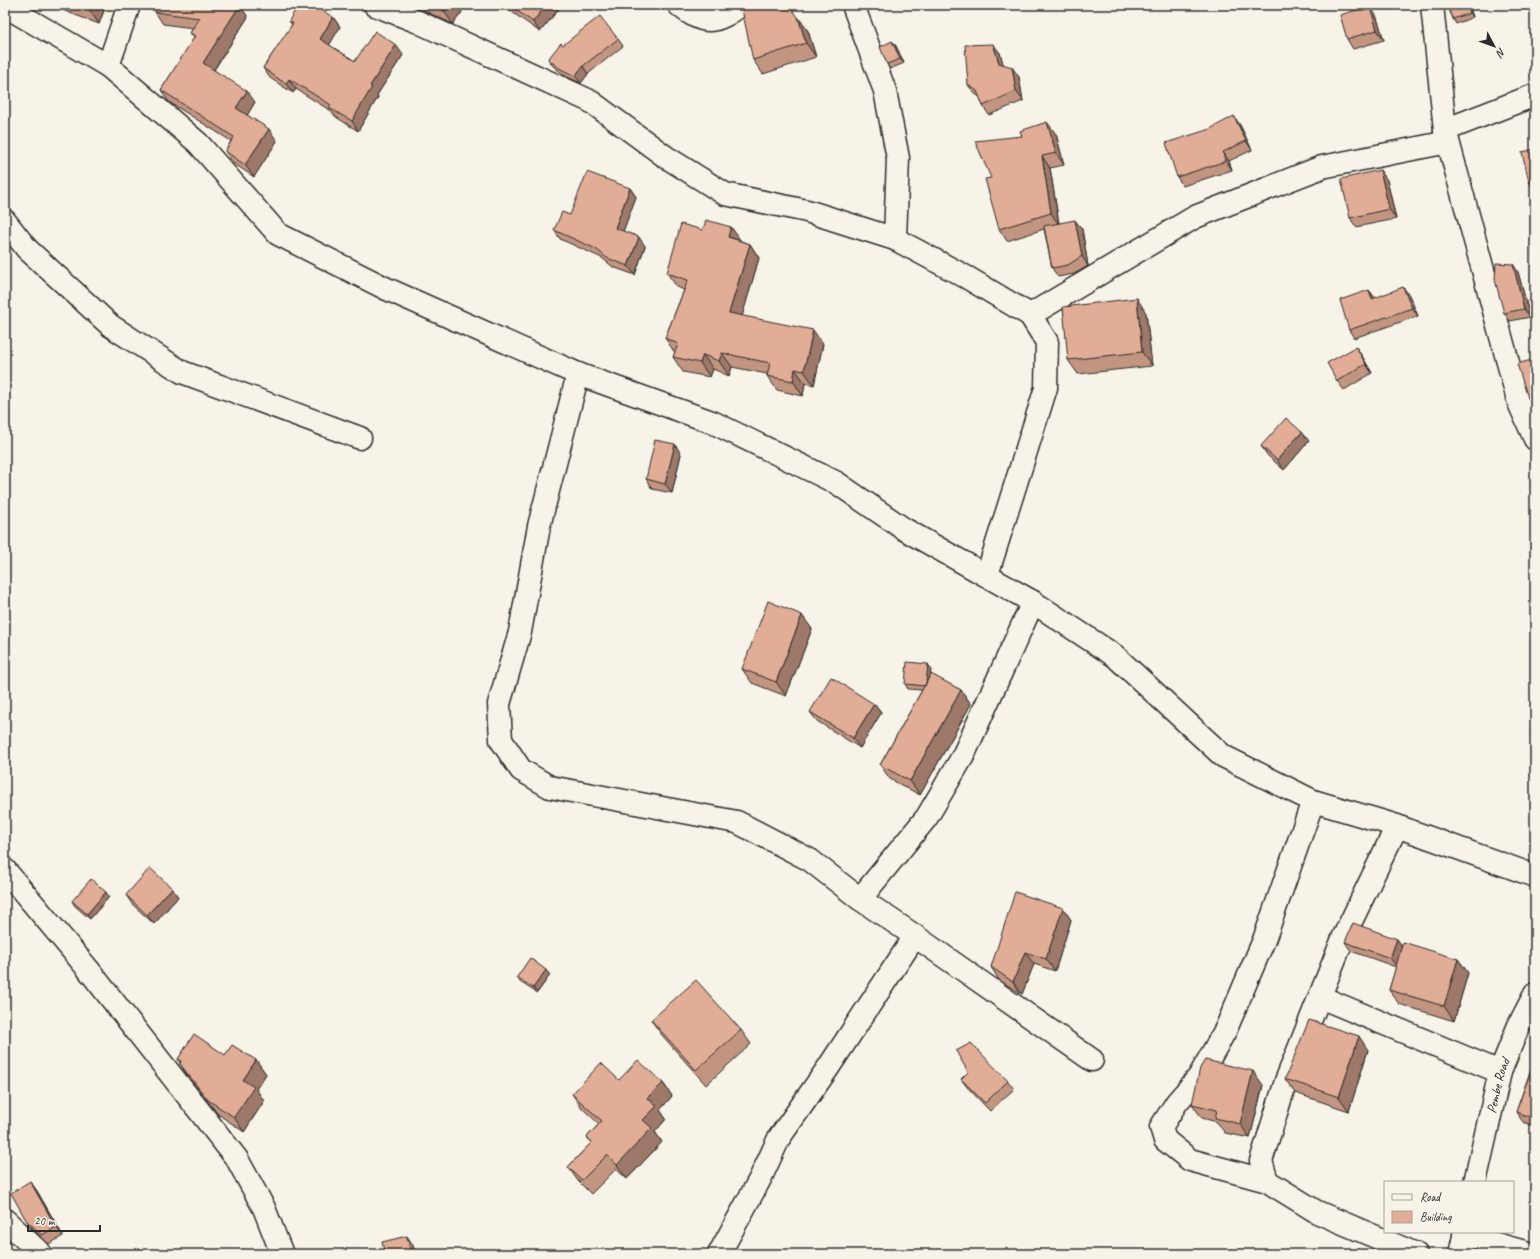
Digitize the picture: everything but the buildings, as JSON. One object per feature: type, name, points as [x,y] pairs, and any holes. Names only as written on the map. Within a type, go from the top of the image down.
[{"type":"street","points":[[108,66],[129,5]]},
{"type":"street","points":[[375,5],[421,13],[590,101],[666,157],[725,194],[807,210],[895,239],[968,278],[1030,315],[1047,342],[1046,388],[987,575]]},
{"type":"street","points":[[679,5],[693,17],[707,21],[728,14],[740,5]]},
{"type":"street","points":[[853,5],[885,91],[898,158],[895,239]]},
{"type":"street","points":[[1432,5],[1446,136],[1519,403],[1535,439]]},
{"type":"street","points":[[5,6],[108,66],[198,143],[278,234],[387,289],[578,374],[712,422],[838,483],[904,529],[1033,602],[1115,656],[1223,756],[1313,801],[1397,826],[1535,876]]},
{"type":"street","points":[[1030,315],[1195,217],[1322,167],[1446,136],[1535,95]]},
{"type":"street","points":[[5,221],[27,249],[111,326],[182,372],[360,438]]},
{"type":"street","points":[[578,374],[539,526],[520,632],[499,704],[502,740],[520,770],[550,787],[737,822],[810,860],[860,899],[1092,1060]]},
{"type":"street","points":[[860,899],[927,817],[962,756],[1033,602]]},
{"type":"street","points":[[1313,801],[1264,940],[1226,1029],[1199,1077],[1177,1102],[1161,1127],[1165,1140],[1190,1160],[1267,1181],[1317,1212],[1416,1254]]},
{"type":"street","points":[[1267,1181],[1261,1161],[1286,1080],[1344,936],[1397,826]]},
{"type":"street","points":[[5,870],[88,969],[237,1159],[264,1208],[282,1254]]},
{"type":"street","points":[[719,1254],[760,1179],[779,1138],[828,1068],[915,936]]},
{"type":"street","name":"Pembe Road","points":[[1475,1181],[1500,1072],[1519,1025],[1535,994]]},
{"type":"street","points":[[1320,997],[1500,1072]]},
{"type":"street","points":[[5,1220],[41,1254]]},
{"type":"street","points":[[1463,1240],[1532,1254]]}]
